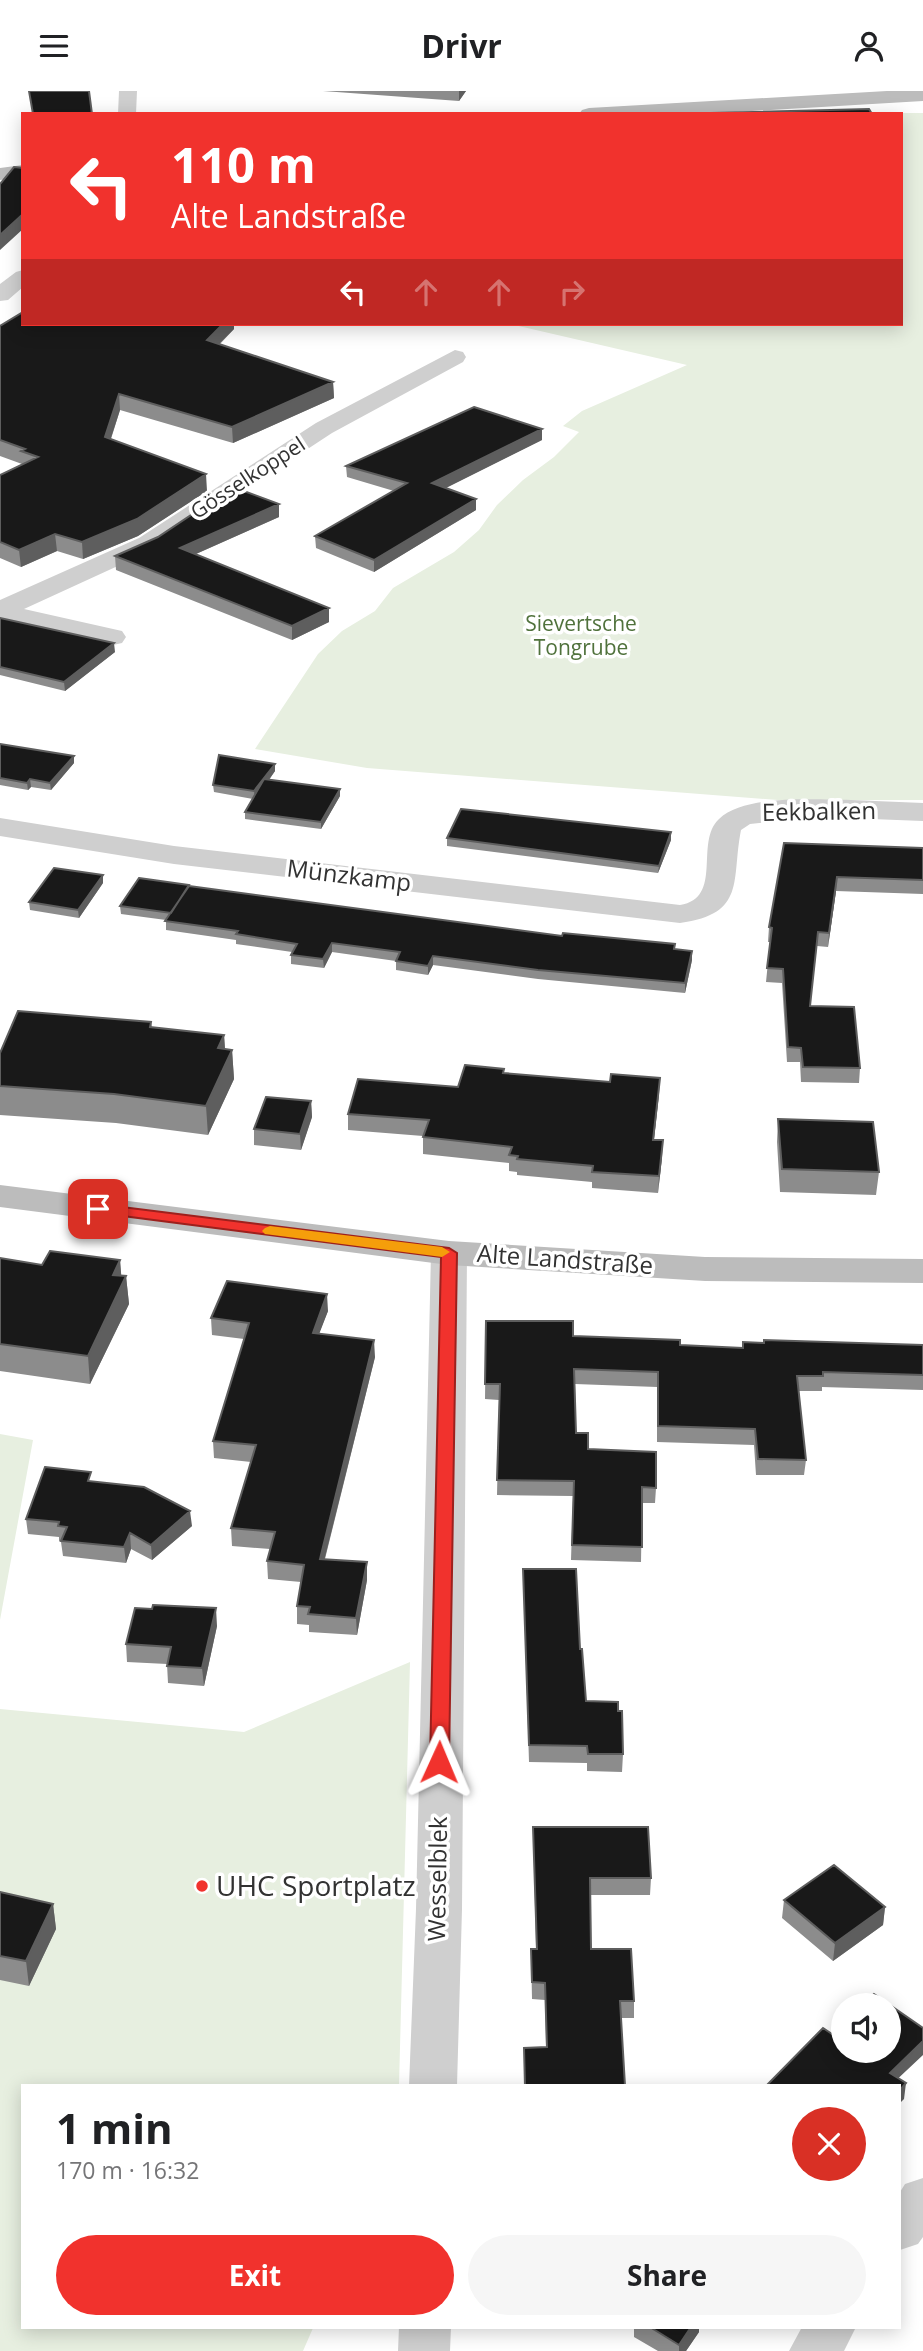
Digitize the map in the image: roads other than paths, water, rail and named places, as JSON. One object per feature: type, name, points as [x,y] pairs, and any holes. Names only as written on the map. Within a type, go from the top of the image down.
[{"type":"street","points":[[127,112],[128,91]]},
{"type":"street","points":[[867,97],[887,91]]},
{"type":"street","points":[[618,112],[923,95]]},
{"type":"street","points":[[690,107],[923,104]]},
{"type":"street","points":[[0,174],[21,171]]},
{"type":"street","points":[[0,295],[21,278]]},
{"type":"street","name":"Gösselkoppel","points":[[0,610],[148,543],[324,428],[455,357]]},
{"type":"street","name":"Gösselkoppel","points":[[0,610],[113,637]]},
{"type":"street","name":"Eekbalken","points":[[699,910],[718,894],[726,831],[731,822],[741,816],[790,809],[923,813]]},
{"type":"street","name":"Münzkamp","points":[[0,827],[174,855],[659,913],[681,914],[699,910]]},
{"type":"street","name":"Alte Landstraße","points":[[0,1196],[449,1253],[705,1269],[923,1271]]},
{"type":"street","name":"Wesselblek","points":[[433,2084],[439,1909],[449,1253]]},
{"type":"street","points":[[901,2228],[923,2199]]},
{"type":"street","points":[[424,2351],[425,2329]]},
{"type":"street","points":[[816,2351],[830,2329]]},
{"type":"place","name":"UHC Sportplatz","points":[[202,1886]]},
{"type":"park label","name":"Sievertsche Tongrube","points":[[581,636]]}]
